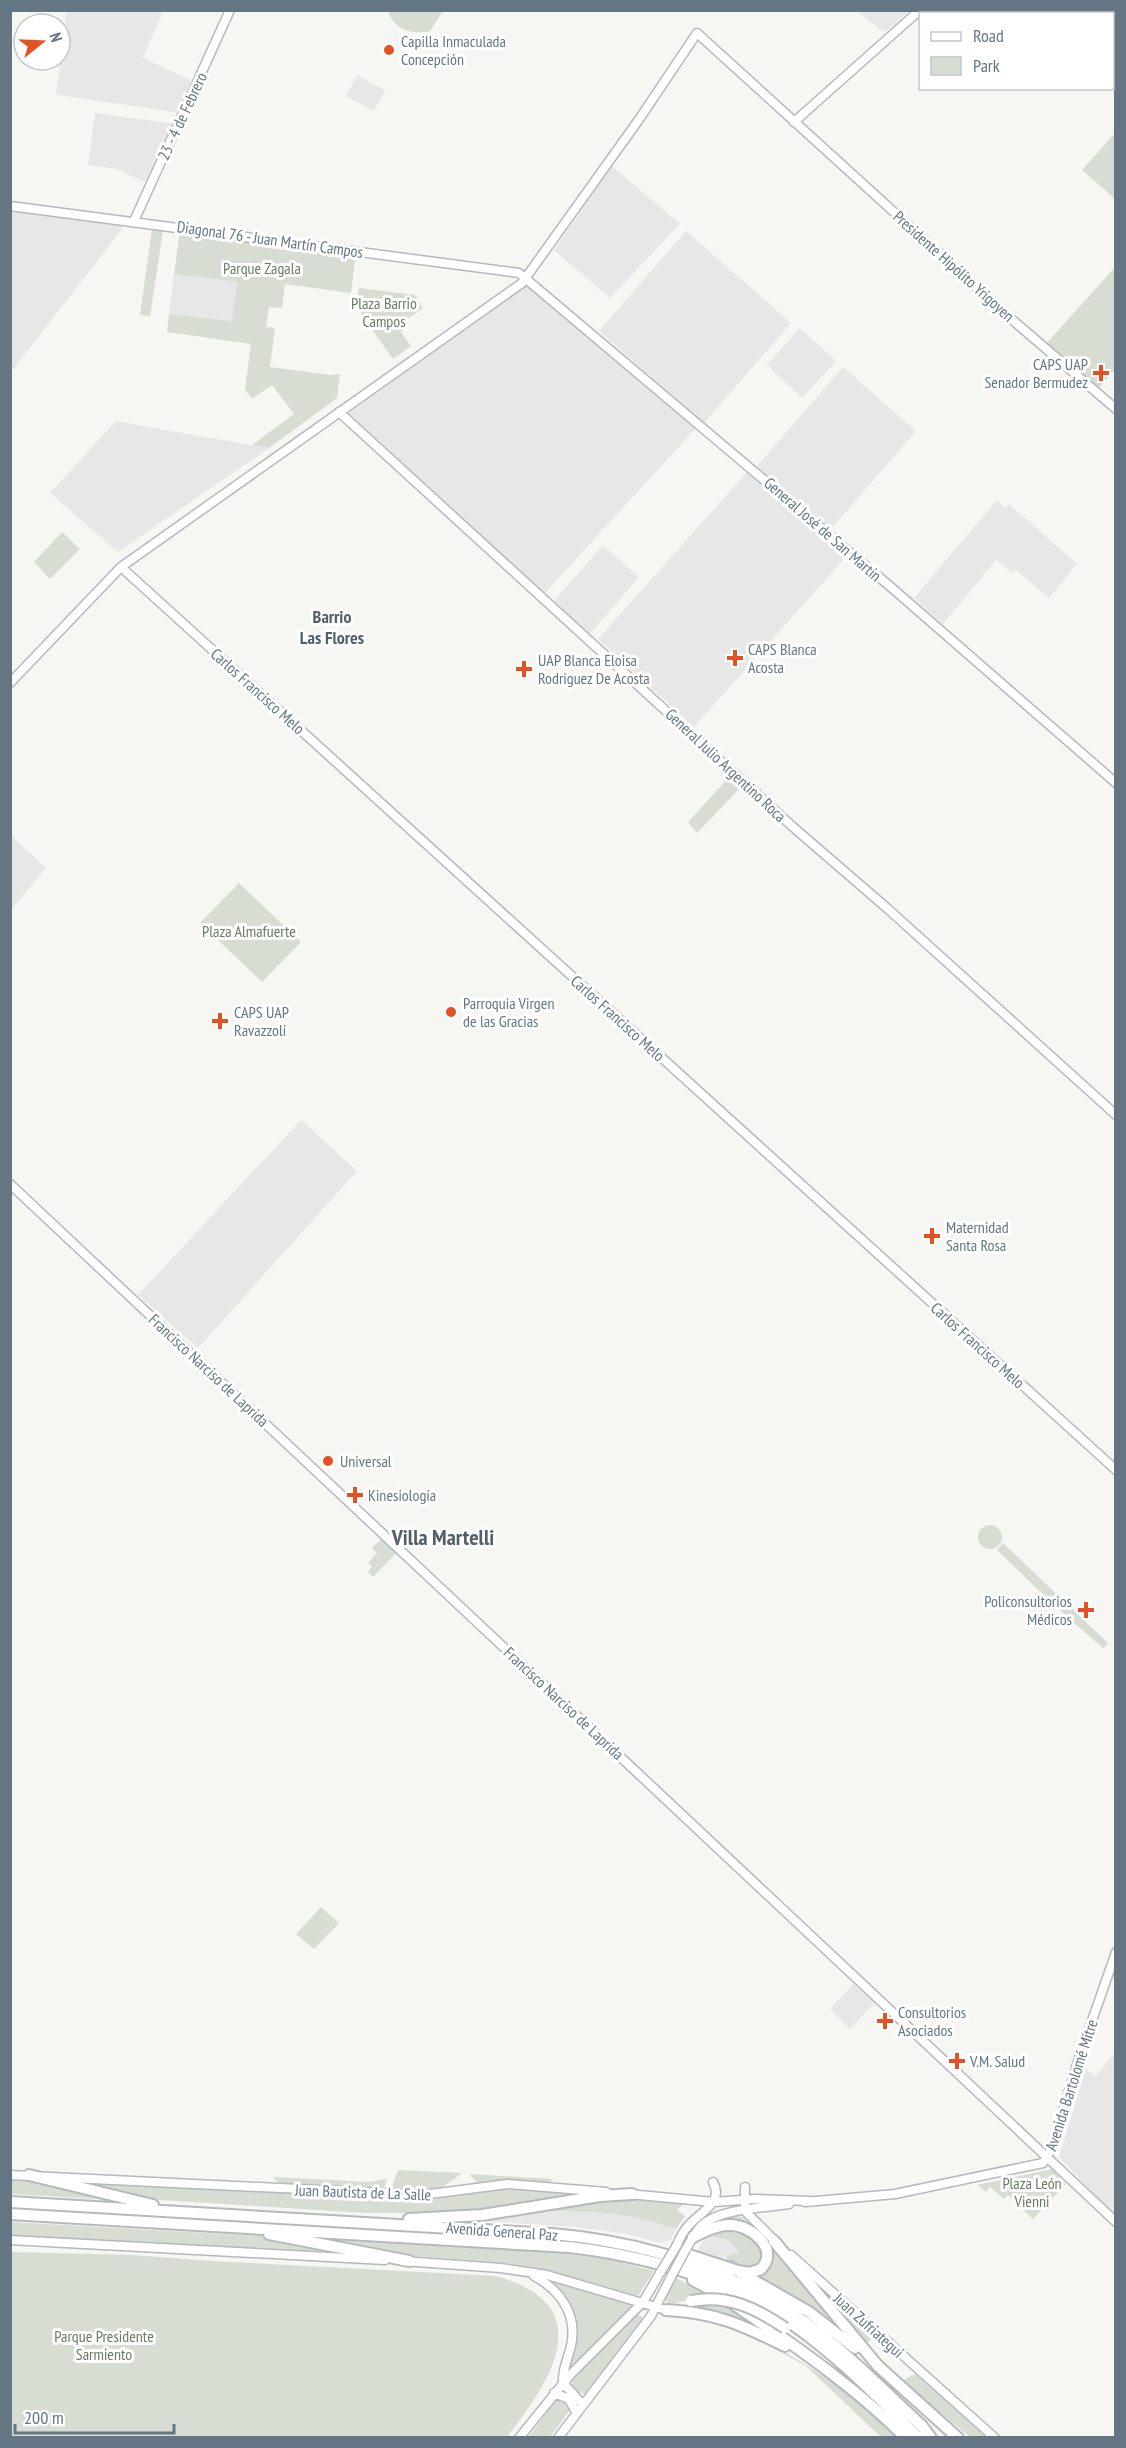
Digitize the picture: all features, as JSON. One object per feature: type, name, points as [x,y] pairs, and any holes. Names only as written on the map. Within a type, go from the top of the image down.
[{"type":"highway","points":[[29,2175],[120,2198],[192,2212]]},
{"type":"highway","points":[[358,2222],[482,2215],[600,2196],[632,2194]]},
{"type":"highway","name":"Avenida General Paz","points":[[10,2202],[552,2234],[597,2238],[633,2246],[696,2264],[774,2302],[835,2346],[922,2426],[931,2438]]},
{"type":"highway","name":"Avenida General Paz","points":[[10,2214],[569,2247],[612,2253],[666,2272],[725,2298],[862,2398],[906,2438]]},
{"type":"highway","points":[[693,2237],[713,2228],[728,2225],[753,2232],[765,2246],[766,2262],[755,2272],[738,2271]]},
{"type":"highway","points":[[246,2227],[409,2261]]},
{"type":"highway","points":[[774,2241],[878,2366]]},
{"type":"highway","points":[[633,2246],[690,2256],[738,2271],[815,2316],[878,2366],[958,2438]]},
{"type":"highway","name":"Avenida General Paz","points":[[666,2272],[708,2279],[772,2312],[831,2354],[919,2438]]},
{"type":"highway","points":[[662,2308],[691,2301],[713,2299],[734,2302],[753,2309],[785,2328],[888,2406]]},
{"type":"highway","points":[[662,2308],[697,2311],[720,2317],[810,2358]]},
{"type":"highway","points":[[925,2409],[942,2418],[968,2438]]},
{"type":"highway","points":[[922,2426],[938,2438]]},
{"type":"street","name":"23 - 4 de Febrero","points":[[134,221],[230,10]]},
{"type":"street","points":[[794,122],[920,10]]},
{"type":"street","name":"Presidente Hipólito Yrigoyen","points":[[527,278],[697,33],[1016,323],[1116,409]]},
{"type":"street","name":"Diagonal 76 - Juan Martín Campos","points":[[10,206],[516,271],[527,278]]},
{"type":"street","points":[[10,683],[121,567],[517,288],[527,278]]},
{"type":"street","name":"General José de San Martín","points":[[527,278],[892,588],[1116,783]]},
{"type":"street","name":"General Julio Argentino Roca","points":[[339,412],[793,827],[888,909],[1116,1115]]},
{"type":"street","name":"Carlos Francisco Melo","points":[[121,567],[1116,1470]]},
{"type":"street","name":"Francisco Narciso de Laprida","points":[[10,1184],[1116,2222]]},
{"type":"street","name":"Avenida Bartolomé Mitre","points":[[714,2217],[810,2201],[895,2194],[1036,2166],[1047,2158],[1116,1952]]},
{"type":"street","name":"Juan Bautista de La Salle","points":[[10,2175],[422,2195],[508,2184],[714,2202],[744,2200]]},
{"type":"street","points":[[558,2438],[576,2412],[662,2308],[666,2272],[677,2245],[689,2225],[714,2202],[717,2193],[713,2182]]},
{"type":"street","points":[[745,2187],[745,2211]]},
{"type":"street","points":[[519,2438],[563,2383],[643,2302],[703,2225],[744,2200]]},
{"type":"street","name":"Avenida Bartolomé Mitre","points":[[744,2200],[810,2201]]},
{"type":"street","name":"Juan Bautista de La Salle","points":[[714,2202],[745,2211]]},
{"type":"street","name":"Juan Zufriategui","points":[[745,2211],[774,2241],[995,2438]]},
{"type":"street","points":[[10,2240],[501,2268],[547,2275],[662,2308]]},
{"type":"street","points":[[528,2273],[556,2292],[569,2311],[572,2338],[563,2370],[563,2383],[583,2404]]},
{"type":"street","points":[[554,2393],[568,2399],[576,2412]]},
{"type":"shaded area","points":[[163,11],[143,58],[191,80],[178,110],[175,112],[58,95],[56,93],[59,72],[72,72],[72,12],[67,12]]},
{"type":"shaded area","points":[[857,11],[909,11],[886,31],[882,31]]},
{"type":"shaded area","points":[[357,75],[385,90],[374,111],[346,96]]},
{"type":"shaded area","points":[[95,113],[170,123],[145,182],[116,169],[88,165]]},
{"type":"shaded area","points":[[612,166],[680,224],[610,298],[554,250]]},
{"type":"shaded area","points":[[11,211],[120,225],[123,228],[11,372]]},
{"type":"shaded area","points":[[686,231],[791,323],[704,423],[599,331]]},
{"type":"shaded area","points":[[174,274],[237,282],[232,321],[169,314]]},
{"type":"shaded area","points":[[527,285],[696,428],[544,594],[347,414]]},
{"type":"shaded area","points":[[800,328],[836,361],[802,398],[767,365]]},
{"type":"shaded area","points":[[843,367],[916,431],[830,530],[757,466]]},
{"type":"shaded area","points":[[116,421],[269,448],[118,552],[50,493]]},
{"type":"shaded area","points":[[748,471],[844,559],[694,727],[598,639]]},
{"type":"shaded area","points":[[997,500],[1005,508],[1009,504],[1077,564],[1049,598],[1016,570],[1013,573],[996,560],[943,624],[914,598]]},
{"type":"shaded area","points":[[603,545],[639,577],[590,634],[553,602]]},
{"type":"shaded area","points":[[11,835],[46,868],[11,910]]},
{"type":"shaded area","points":[[301,1120],[357,1171],[198,1348],[138,1295]]},
{"type":"shaded area","points":[[853,1984],[874,2003],[850,2029],[830,2009]]},
{"type":"shaded area","points":[[1115,2052],[1115,2216],[1059,2157],[1086,2069],[1096,2076]]},
{"type":"shaded area","points":[[571,2210],[629,2214],[676,2229],[671,2239],[661,2243],[627,2234],[576,2227],[487,2221],[501,2213]]},
{"type":"shaded area","points":[[707,2235],[728,2240],[739,2252],[714,2261],[695,2255]]},
{"type":"green space","points":[[388,10],[443,11],[430,31],[417,32],[399,27]]},
{"type":"green space","points":[[1115,133],[1115,199],[1082,170]]},
{"type":"green space","points":[[152,229],[163,230],[150,316],[140,315]]},
{"type":"green space","name":"Parque Zagala","points":[[180,230],[356,254],[351,293],[285,284],[282,308],[269,307],[266,327],[275,328],[270,367],[331,375],[340,374],[337,398],[269,448],[252,445],[294,414],[272,385],[252,399],[245,389],[251,344],[167,332],[169,314],[232,321],[237,282],[174,274]]},
{"type":"green space","points":[[1115,267],[1115,369],[1098,389],[1046,344]]},
{"type":"green space","name":"Plaza Barrio Campos","points":[[359,288],[415,295],[423,308],[400,324],[403,330],[401,332],[411,346],[393,359],[361,314],[362,305],[357,299]]},
{"type":"green space","points":[[62,532],[80,549],[50,579],[34,562]]},
{"type":"green space","points":[[731,775],[742,786],[697,833],[688,822]]},
{"type":"green space","name":"Plaza Almafuerte","points":[[239,883],[301,942],[262,982],[200,923]]},
{"type":"green space","points":[[990,1525],[998,1529],[1002,1537],[998,1545],[990,1549],[982,1545],[978,1537],[982,1529]]},
{"type":"green space","points":[[382,1538],[397,1552],[373,1577],[368,1572],[372,1567],[368,1563],[377,1553],[372,1548]]},
{"type":"green space","points":[[1003,1543],[1108,1643],[1103,1648],[1057,1608],[997,1550]]},
{"type":"green space","points":[[321,1907],[339,1923],[314,1949],[296,1934]]},
{"type":"green space","name":"Plaza León Vienni","points":[[1052,2169],[1066,2184],[1033,2219],[1008,2195],[1004,2199],[990,2187],[986,2192],[977,2185]]},
{"type":"green space","points":[[398,2170],[462,2173],[444,2186],[431,2191],[395,2191],[392,2186]]},
{"type":"green space","points":[[469,2174],[553,2179],[549,2183],[479,2184]]},
{"type":"green space","points":[[273,2177],[368,2182],[387,2179],[383,2191],[281,2186]]},
{"type":"green space","points":[[10,2180],[34,2180],[114,2200],[11,2194]]},
{"type":"green space","points":[[59,2180],[431,2199],[498,2187],[582,2192],[582,2195],[462,2213],[366,2213],[159,2200],[123,2196]]},
{"type":"green space","points":[[623,2198],[685,2203],[677,2210],[685,2216],[676,2229],[610,2213],[547,2211],[501,2213]]},
{"type":"green space","points":[[738,2216],[743,2218],[786,2259],[846,2336],[796,2300],[797,2298],[751,2275],[766,2268],[760,2235],[713,2223]]},
{"type":"green space","points":[[10,2222],[261,2236],[351,2254],[351,2256],[11,2236]]},
{"type":"green space","points":[[735,2230],[755,2238],[765,2256],[756,2270],[725,2264],[727,2256],[739,2252],[728,2240],[707,2235]]},
{"type":"green space","points":[[322,2239],[559,2253],[612,2260],[654,2271],[638,2296],[583,2280],[508,2263],[403,2255]]},
{"type":"green space","name":"Parque Presidente Sarmiento","points":[[11,2252],[133,2255],[496,2276],[528,2289],[548,2305],[557,2324],[558,2345],[551,2368],[539,2391],[507,2437],[11,2437]]},
{"type":"green space","points":[[810,2276],[874,2335],[866,2345]]},
{"type":"green space","points":[[676,2278],[712,2296],[770,2335],[682,2307],[691,2304],[690,2299],[669,2305],[665,2299]]},
{"type":"green space","points":[[548,2279],[636,2305],[567,2370],[575,2338],[569,2303]]},
{"type":"green space","points":[[637,2314],[644,2318],[585,2394],[577,2392],[572,2387],[572,2381]]},
{"type":"green space","points":[[744,2332],[807,2365],[863,2405],[898,2437],[881,2437],[806,2366]]},
{"type":"green space","points":[[915,2374],[990,2437],[970,2437],[902,2381]]},
{"type":"green space","points":[[560,2398],[572,2407],[550,2437],[528,2438],[556,2400]]},
{"type":"waterway","points":[[729,2262],[733,2260],[740,2266]]},
{"type":"place","name":"Capilla Inmaculada Concepción","points":[[389,50]]},
{"type":"place","name":"CAPS UAP Senador Bermudez","points":[[1101,373]]},
{"type":"place","name":"CAPS Blanca Acosta","points":[[735,658]]},
{"type":"place","name":"UAP Blanca Eloisa Rodriguez De Acosta","points":[[524,669]]},
{"type":"place","name":"Parroquia Virgen de las Gracias","points":[[451,1012]]},
{"type":"place","name":"CAPS UAP Ravazzoli","points":[[220,1021]]},
{"type":"place","name":"Maternidad Santa Rosa","points":[[932,1236]]},
{"type":"place","name":"Universal","points":[[328,1461]]},
{"type":"place","name":"Kinesiología","points":[[355,1495]]},
{"type":"place","name":"Policonsultorios Médicos","points":[[1086,1610]]},
{"type":"place","name":"Consultorios Asociados","points":[[885,2021]]},
{"type":"place","name":"V.M. Salud","points":[[957,2061]]},
{"type":"district","name":"Barrio Las Flores","points":[[332,627]]},
{"type":"district","name":"Villa Martelli","points":[[443,1537]]}]
